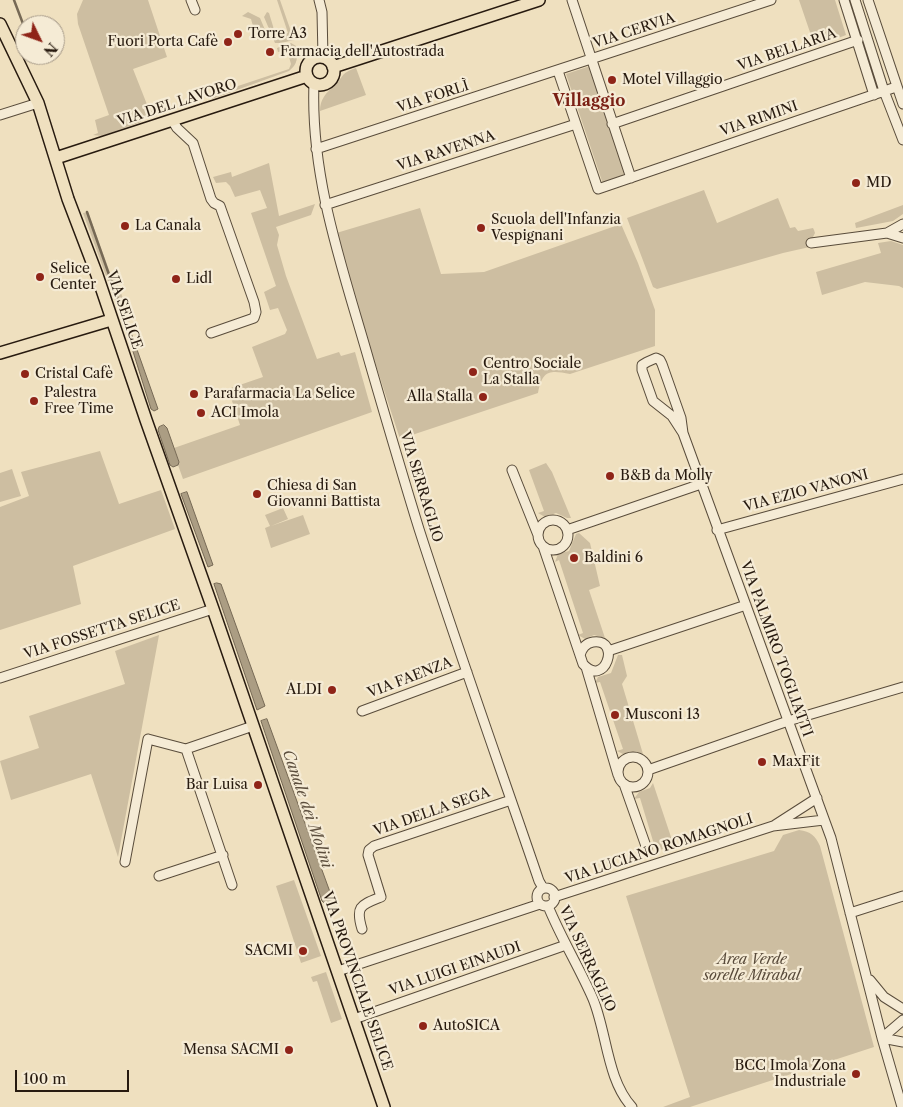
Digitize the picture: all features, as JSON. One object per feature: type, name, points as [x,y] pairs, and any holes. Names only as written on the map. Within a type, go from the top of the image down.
[{"type":"main road","name":"VIA DEL LAVORO","points":[[56,158],[172,120],[310,79],[321,84],[328,82],[333,75],[333,68],[539,0]]},
{"type":"main road","name":"VIA SELICE","points":[[0,24],[38,103],[68,199],[213,609]]},
{"type":"main road","points":[[310,79],[306,68],[314,58],[322,57],[329,61],[333,68]]},
{"type":"main road","points":[[0,353],[111,320]]},
{"type":"main road","name":"VIA PROVINCIALE SELICE","points":[[213,609],[384,1107]]},
{"type":"street","points":[[191,0],[195,10]]},
{"type":"street","points":[[318,0],[322,12],[322,57]]},
{"type":"street","points":[[572,0],[631,178]]},
{"type":"street","name":"VIA CERVIA","points":[[558,71],[771,0]]},
{"type":"street","points":[[844,0],[874,95]]},
{"type":"street","points":[[855,0],[884,91],[903,140]]},
{"type":"street","points":[[868,0],[903,104]]},
{"type":"street","name":"VIA BELLARIA","points":[[612,124],[858,40]]},
{"type":"street","points":[[558,71],[576,124]]},
{"type":"street","name":"VIA FORLÌ","points":[[316,149],[558,71]]},
{"type":"street","name":"VIA SERRAGLIO","points":[[310,79],[316,149],[325,205],[416,520],[539,881],[543,888],[551,890],[554,897],[552,903],[544,905]]},
{"type":"street","name":"VIA RIMINI","points":[[576,124],[598,189],[896,87]]},
{"type":"street","points":[[0,115],[38,103]]},
{"type":"street","points":[[172,120],[177,128],[193,143],[211,199],[220,206],[256,312],[254,318],[211,334]]},
{"type":"street","name":"VIA RAVENNA","points":[[325,205],[576,124]]},
{"type":"street","points":[[811,243],[887,233],[903,224]]},
{"type":"street","points":[[887,233],[903,238]]},
{"type":"street","name":"VIA PALMIRO TOGLIATTI","points":[[683,433],[672,416],[653,401],[642,365],[656,358],[662,364],[681,418],[683,433],[717,530],[831,838],[882,1038],[901,1104]]},
{"type":"street","points":[[512,470],[543,546],[580,655],[580,660],[586,668],[618,775],[624,784],[647,849]]},
{"type":"street","name":"VIA EZIO VANONI","points":[[717,530],[903,479]]},
{"type":"street","points":[[568,530],[701,484]]},
{"type":"street","points":[[538,536],[544,523],[553,520],[562,523],[568,530],[568,540],[562,548],[552,550],[543,546]]},
{"type":"street","points":[[608,651],[746,605]]},
{"type":"street","name":"VIA FOSSETTA SELICE","points":[[0,678],[213,609]]},
{"type":"street","points":[[580,655],[584,646],[593,642],[602,644],[608,651],[608,660],[603,668],[594,670],[586,668]]},
{"type":"street","name":"VIA FAENZA","points":[[362,710],[467,672]]},
{"type":"street","points":[[648,770],[788,721],[903,687]]},
{"type":"street","points":[[125,862],[148,739],[186,750],[253,726]]},
{"type":"street","points":[[186,750],[232,885]]},
{"type":"street","points":[[618,775],[620,765],[628,758],[642,761],[648,770],[646,779],[639,786],[634,787],[624,784]]},
{"type":"street","name":"VIA LUCIANO ROMAGNOLI","points":[[773,826],[816,798]]},
{"type":"street","name":"VIA DELLA SEGA","points":[[362,929],[358,910],[366,903],[381,897],[368,855],[369,850],[374,846],[511,800]]},
{"type":"street","name":"VIA LUCIANO ROMAGNOLI","points":[[554,897],[773,826],[824,820]]},
{"type":"street","points":[[159,876],[223,855]]},
{"type":"street","name":"VIA SERRAGLIO","points":[[543,888],[537,897],[544,905],[566,945],[592,998],[602,1023],[615,1076],[625,1099],[632,1107]]},
{"type":"street","points":[[850,913],[903,896]]},
{"type":"street","points":[[338,971],[544,905]]},
{"type":"street","name":"VIA LUIGI EINAUDI","points":[[354,1019],[566,945]]},
{"type":"street","points":[[867,975],[884,997],[903,1009]]},
{"type":"street","points":[[882,1038],[903,1020]]},
{"type":"street","points":[[882,1038],[903,1042]]},
{"type":"street","points":[[901,1104],[903,1088]]},
{"type":"green space","points":[[83,0],[148,0],[167,57],[133,69],[148,107],[154,114],[141,120],[141,122],[102,136],[93,135],[98,133],[95,120],[109,115],[78,24],[77,14]]},
{"type":"green space","points":[[277,0],[280,0],[294,40],[275,43],[264,17],[267,12],[269,13],[276,36],[288,33]]},
{"type":"green space","points":[[799,0],[835,0],[846,35],[815,47]]},
{"type":"green space","points":[[248,12],[260,18],[268,37],[257,40],[251,19],[242,16]]},
{"type":"green space","points":[[291,43],[296,46],[297,57],[296,63],[289,71],[212,99],[211,95],[289,69],[291,64],[287,50],[278,52],[277,48]]},
{"type":"green space","points":[[590,66],[626,176],[603,184],[566,74]]},
{"type":"green space","points":[[356,68],[366,95],[320,111],[322,100],[326,94],[344,74]]},
{"type":"green space","points":[[269,163],[279,216],[315,204],[311,215],[276,227],[279,235],[277,245],[286,276],[317,359],[339,352],[341,356],[355,352],[372,412],[183,479],[174,448],[240,425],[228,389],[263,377],[252,347],[285,334],[287,330],[278,308],[270,310],[264,292],[276,286],[251,213],[267,208],[260,190],[235,197],[226,182],[216,183],[213,177],[231,172],[232,177]]},
{"type":"green space","points":[[704,190],[717,223],[778,198],[790,228],[795,227],[798,231],[813,228],[815,233],[813,237],[814,246],[657,289],[653,287],[627,218]]},
{"type":"green space","points":[[903,205],[903,214],[893,221],[856,228],[855,223]]},
{"type":"green space","points":[[420,208],[441,274],[484,272],[621,224],[655,310],[655,346],[570,374],[548,373],[542,380],[538,393],[400,439],[333,234]]},
{"type":"green space","points":[[88,212],[112,278],[115,278],[124,301],[127,303],[121,307],[117,306],[83,213]]},
{"type":"green space","points":[[891,241],[903,245],[903,288],[865,282],[822,295],[816,272],[881,253],[878,243]]},
{"type":"green space","points":[[100,451],[119,504],[161,490],[175,529],[73,566],[81,604],[0,630],[0,507],[29,496],[21,472]]},
{"type":"green space","points":[[546,463],[552,472],[571,518],[556,513],[545,517],[538,513],[544,511],[529,470]]},
{"type":"green space","points":[[12,469],[21,496],[0,502],[0,473]]},
{"type":"green space","points":[[283,508],[288,519],[271,526],[303,515],[310,534],[271,548],[265,528],[270,526],[265,515]]},
{"type":"green space","points":[[579,533],[590,543],[600,586],[589,590],[605,638],[594,635],[585,639],[578,635],[583,633],[559,560],[555,562],[558,554],[569,551],[576,534]]},
{"type":"green space","points":[[159,635],[118,857],[91,774],[11,800],[0,761],[39,748],[29,716],[125,684],[115,651]]},
{"type":"green space","points":[[618,655],[622,655],[627,676],[622,684],[643,754],[634,752],[625,755],[617,751],[623,749],[600,682],[595,683],[598,677],[611,673]]},
{"type":"green space","points":[[653,783],[674,846],[656,851],[640,798],[634,799],[639,792],[650,788]]},
{"type":"green space","name":"Area Verde sorelle Mirabal","points":[[799,830],[812,835],[820,846],[874,1047],[690,1107],[663,1107],[690,1097],[626,896],[774,851],[783,835]]},
{"type":"green space","points":[[294,880],[321,956],[301,963],[276,886]]},
{"type":"green space","points":[[326,972],[342,1019],[331,1023],[317,981],[313,982],[311,977]]},
{"type":"shaded area","points":[[129,327],[158,409],[154,411],[151,409],[126,329]]},
{"type":"shaded area","points":[[164,425],[167,428],[179,462],[178,465],[173,467],[170,465],[158,430],[159,427]]},
{"type":"shaded area","points":[[187,492],[213,565],[208,567],[181,494]]},
{"type":"shaded area","points":[[214,584],[221,584],[265,706],[257,710]]},
{"type":"shaded area","points":[[267,719],[334,903],[327,906],[322,901],[261,721]]},
{"type":"waterway","name":"Canale dei Molini","points":[[14,0],[20,15]]},
{"type":"waterway","name":"Canale dei Molini","points":[[87,212],[119,303]]},
{"type":"place","name":"Torre A3","points":[[238,34]]},
{"type":"place","name":"Fuori Porta Cafè","points":[[228,42]]},
{"type":"place","name":"Farmacia dell'Autostrada","points":[[270,52]]},
{"type":"place","name":"Motel Villaggio","points":[[612,80]]},
{"type":"place","name":"MD","points":[[856,183]]},
{"type":"place","name":"La Canala","points":[[125,226]]},
{"type":"place","name":"Scuola dell'Infanzia Vespignani","points":[[481,228]]},
{"type":"place","name":"Selice Center","points":[[40,277]]},
{"type":"place","name":"Lidl","points":[[176,279]]},
{"type":"place","name":"Centro Sociale La Stalla","points":[[473,372]]},
{"type":"place","name":"Cristal Cafè","points":[[25,374]]},
{"type":"place","name":"Parafarmacia La Selice","points":[[194,394]]},
{"type":"place","name":"Alla Stalla","points":[[483,397]]},
{"type":"place","name":"Palestra Free Time","points":[[34,401]]},
{"type":"place","name":"ACI Imola","points":[[201,413]]},
{"type":"place","name":"B&B da Molly","points":[[610,476]]},
{"type":"place","name":"Chiesa di San Giovanni Battista","points":[[257,494]]},
{"type":"place","name":"Baldini 6","points":[[574,558]]},
{"type":"place","name":"ALDI","points":[[332,690]]},
{"type":"place","name":"Musconi 13","points":[[615,715]]},
{"type":"place","name":"MaxFit","points":[[762,762]]},
{"type":"place","name":"Bar Luisa","points":[[258,785]]},
{"type":"place","name":"SACMI","points":[[303,951]]},
{"type":"place","name":"AutoSICA","points":[[423,1026]]},
{"type":"place","name":"Mensa SACMI","points":[[289,1050]]},
{"type":"place","name":"BCC Imola Zona Industriale","points":[[856,1074]]},
{"type":"district","name":"Villaggio","points":[[589,101]]}]
